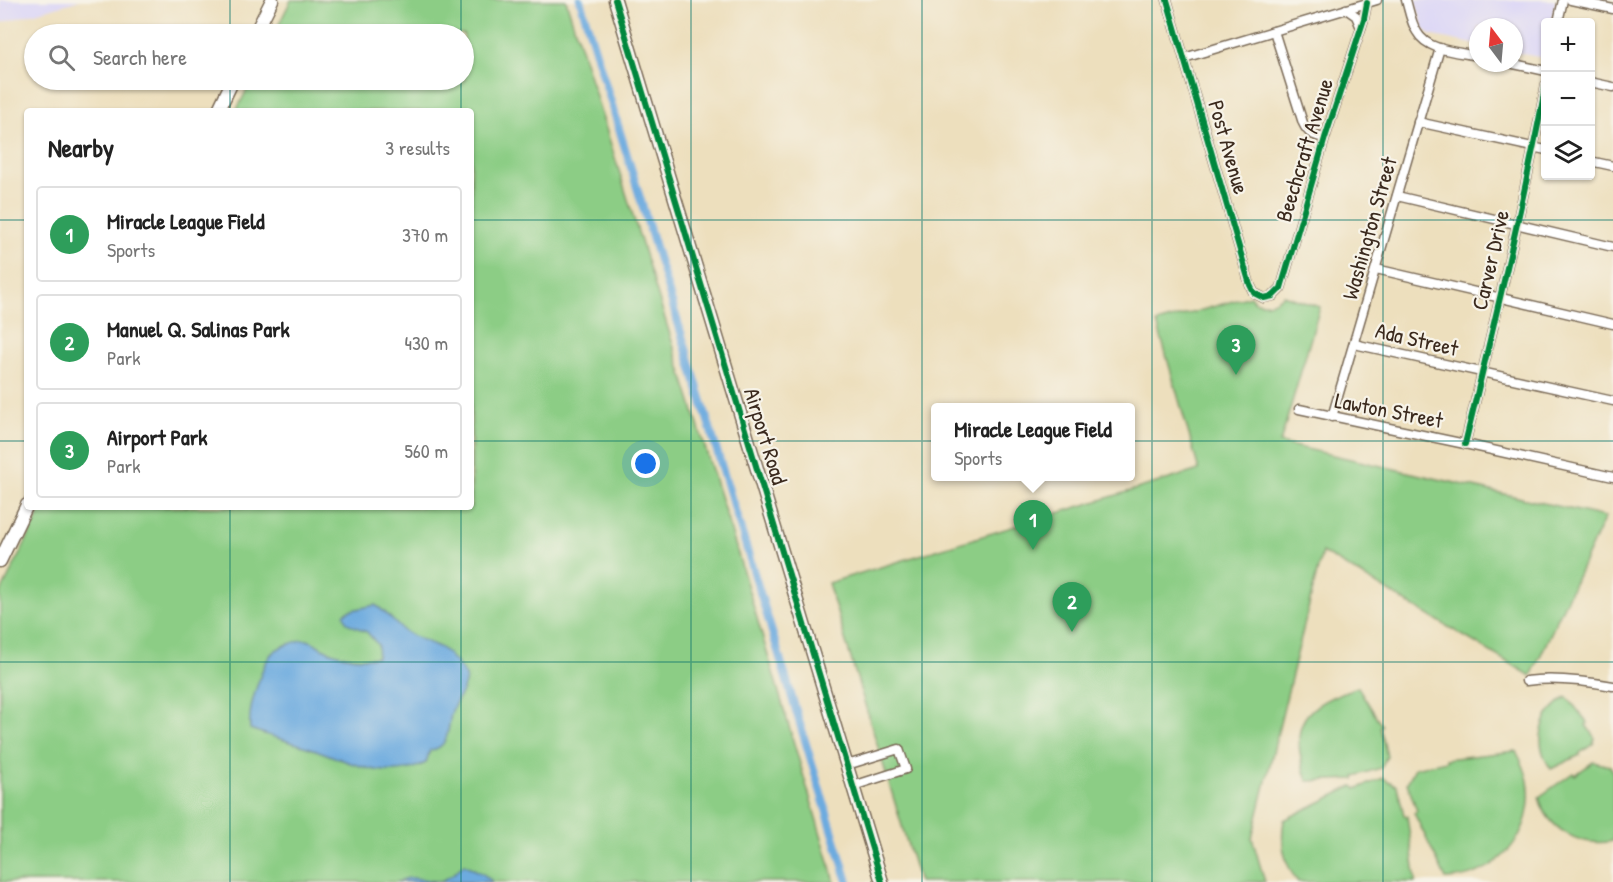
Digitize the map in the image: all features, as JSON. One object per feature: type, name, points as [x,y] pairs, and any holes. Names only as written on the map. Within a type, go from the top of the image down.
[{"type":"street","points":[[260,24],[272,0]]},
{"type":"street","name":"Airport Road","points":[[615,0],[882,882]]},
{"type":"street","name":"Post Avenue","points":[[1167,0],[1250,285],[1254,293],[1264,298]]},
{"type":"street","points":[[1184,58],[1377,0]]},
{"type":"street","points":[[1406,0],[1416,31],[1426,43],[1469,54]]},
{"type":"street","points":[[1559,18],[1563,0]]},
{"type":"street","points":[[1571,0],[1613,9]]},
{"type":"street","name":"Beechcraft Avenue","points":[[1264,298],[1273,296],[1281,288],[1367,3]]},
{"type":"street","points":[[1346,9],[1356,16],[1361,28]]},
{"type":"street","points":[[1274,31],[1306,130],[1313,136],[1325,138]]},
{"type":"street","name":"Washington Street","points":[[1332,417],[1440,48]]},
{"type":"street","points":[[1523,66],[1541,70]]},
{"type":"street","points":[[1595,83],[1613,87]]},
{"type":"street","points":[[219,108],[228,90]]},
{"type":"street","name":"Carver Drive","points":[[1466,444],[1517,225],[1541,107]]},
{"type":"street","points":[[1418,122],[1541,149]]},
{"type":"street","points":[[1595,161],[1613,166]]},
{"type":"street","points":[[1397,196],[1613,247]]},
{"type":"street","points":[[1376,269],[1613,324]]},
{"type":"street","name":"Ada Street","points":[[1354,344],[1613,402]]},
{"type":"street","name":"Lawton Street","points":[[1299,410],[1613,477]]},
{"type":"street","points":[[0,561],[25,510]]},
{"type":"street","points":[[1526,681],[1570,680],[1613,686]]},
{"type":"street","points":[[847,765],[899,749],[906,769],[853,786]]},
{"type":"shaded area","points":[[0,0],[80,0],[0,23]]},
{"type":"shaded area","points":[[1415,0],[1556,0],[1552,18],[1541,18],[1541,58],[1523,54],[1523,18],[1469,18],[1469,43],[1430,35],[1423,27]]},
{"type":"green space","points":[[291,0],[566,0],[735,544],[835,882],[0,882],[0,594],[42,510],[474,510],[474,108],[238,108],[247,90],[474,90],[474,24],[279,24]]},
{"type":"green space","points":[[1283,295],[1320,307],[1280,443],[1605,517],[1531,676],[1322,552],[1252,838],[1265,882],[919,882],[828,583],[1199,470],[1157,323],[1250,296],[1254,301],[1266,303],[1273,302]]},
{"type":"green space","points":[[1358,687],[1382,726],[1380,727],[1387,756],[1381,768],[1355,776],[1355,779],[1307,781],[1299,744],[1304,719],[1324,701]]},
{"type":"green space","points":[[1567,697],[1588,723],[1586,725],[1595,738],[1593,744],[1580,755],[1551,769],[1542,749],[1542,730],[1551,712]]},
{"type":"green space","points":[[1516,751],[1527,777],[1529,800],[1526,818],[1519,835],[1510,849],[1482,871],[1465,877],[1446,879],[1414,813],[1417,811],[1407,783],[1415,768],[1446,761],[1446,759]]},
{"type":"green space","points":[[1593,762],[1610,766],[1613,771],[1613,841],[1589,842],[1567,834],[1549,818],[1539,797]]},
{"type":"green space","points":[[1383,778],[1397,786],[1404,815],[1407,816],[1416,882],[1298,882],[1289,868],[1284,853],[1284,820],[1353,786],[1356,789]]},
{"type":"water","points":[[375,605],[408,633],[445,651],[466,676],[452,711],[445,741],[437,748],[430,750],[426,763],[410,769],[380,771],[250,729],[254,694],[266,662],[275,650],[306,640],[342,655],[356,658],[377,657],[378,645],[367,632],[347,623],[344,615],[348,611]]},
{"type":"water","points":[[464,864],[493,882],[398,882],[408,878],[440,881]]},
{"type":"waterway","points":[[580,0],[848,882]]},
{"type":"cycle path","points":[[615,0],[882,882]]},
{"type":"cycle path","points":[[1167,0],[1250,285],[1254,293],[1264,298],[1273,296],[1281,288],[1367,3]]},
{"type":"cycle path","points":[[1465,444],[1518,219],[1541,109]]},
{"type":"place","name":"Airport Park","points":[[1236,375]]},
{"type":"place","name":"Miracle League Field","points":[[1033,550]]},
{"type":"place","name":"Manuel Q. Salinas Park","points":[[1072,632]]}]
